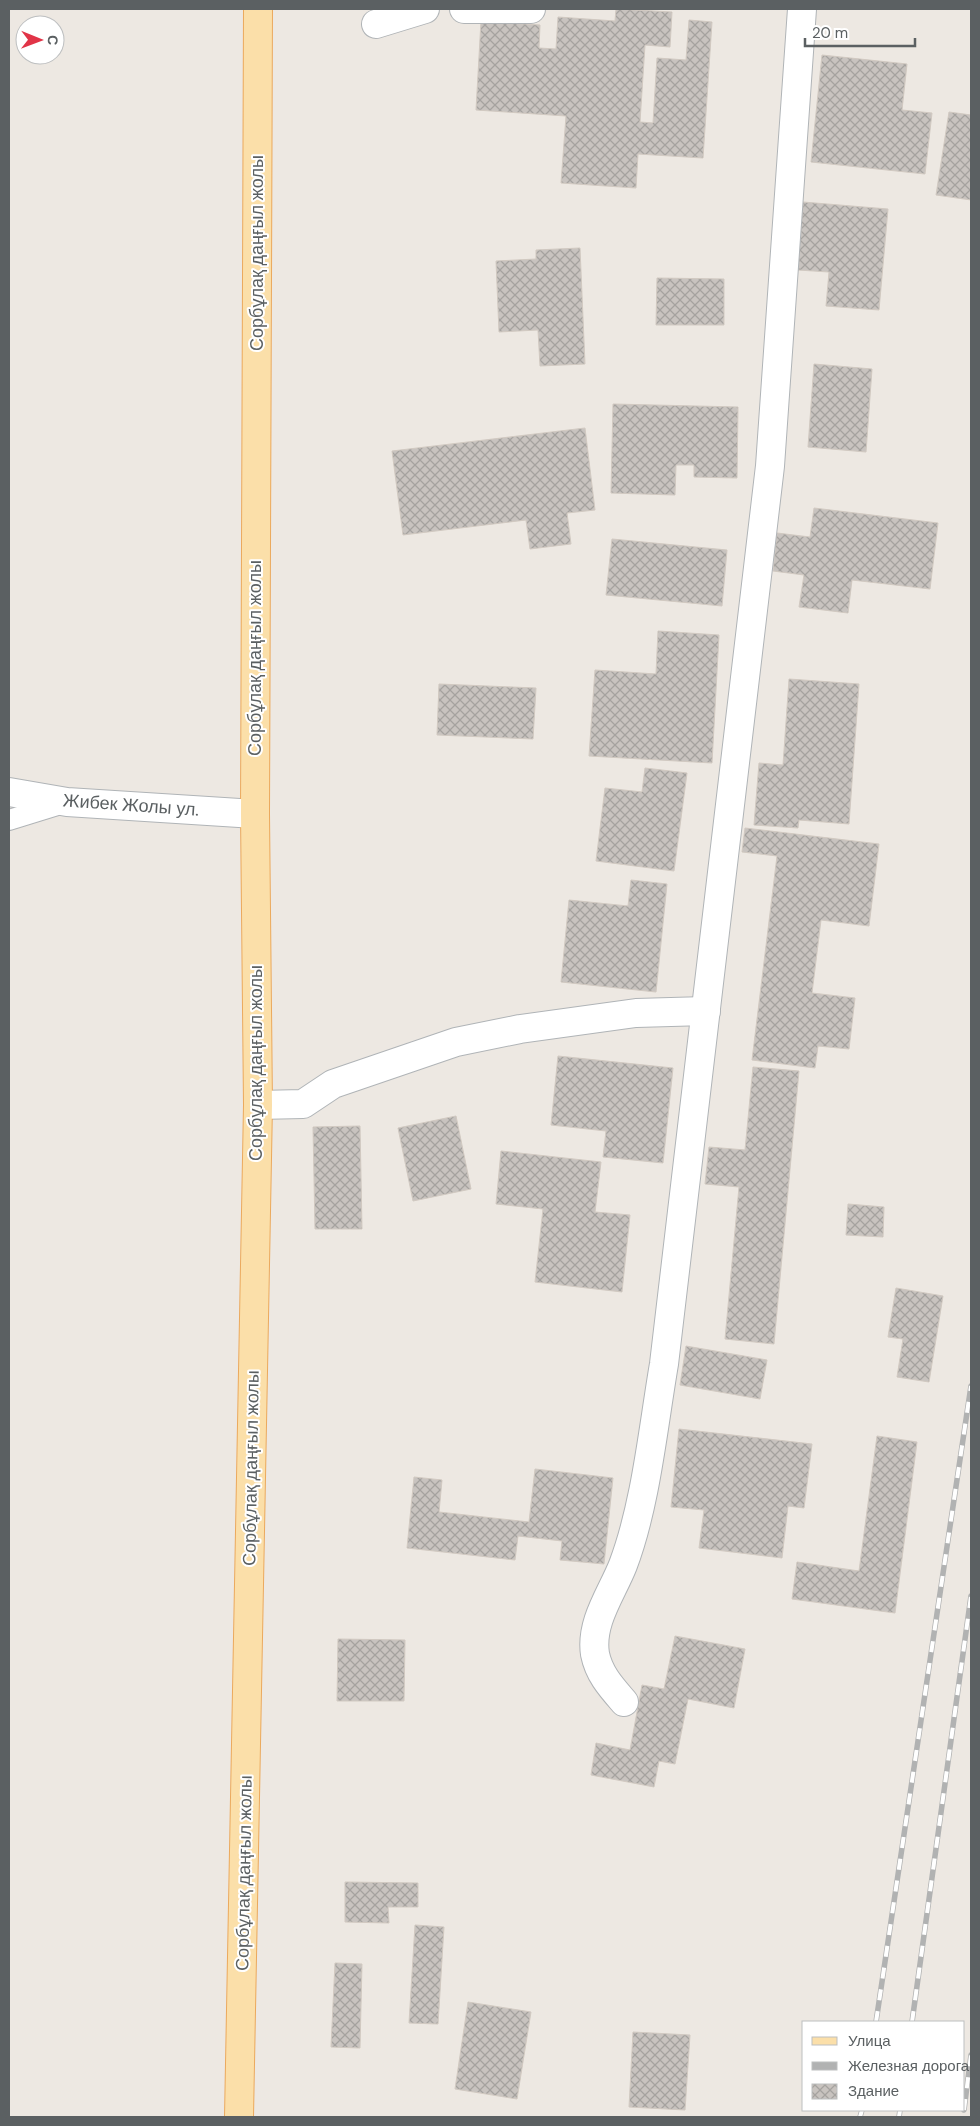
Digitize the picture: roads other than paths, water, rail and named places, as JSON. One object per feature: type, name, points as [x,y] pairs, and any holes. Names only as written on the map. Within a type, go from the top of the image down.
[{"type":"main road","name":"Сорбұлақ даңғыл жолы","points":[[240,2117],[258,1105],[255,814],[258,9]]},
{"type":"street","points":[[376,24],[425,9]]},
{"type":"street","points":[[464,9],[531,9]]},
{"type":"street","points":[[624,1702],[604,1680],[595,1653],[597,1621],[623,1564],[640,1504],[664,1364],[770,466],[802,9]]},
{"type":"street","name":"Жибек Жолы ул.","points":[[9,792],[67,802],[255,814]]},
{"type":"street","points":[[258,1105],[303,1104],[333,1084],[465,1040],[520,1029],[636,1013],[706,1011]]},
{"type":"lane","points":[[9,820],[67,802]]},
{"type":"railway","points":[[876,2021],[971,1386]]},
{"type":"railway","points":[[912,2021],[971,1596]]},
{"type":"railway","points":[[965,2102],[971,2055]]},
{"type":"railway","points":[[860,2117],[862,2111]]},
{"type":"railway","points":[[899,2117],[900,2111]]}]
